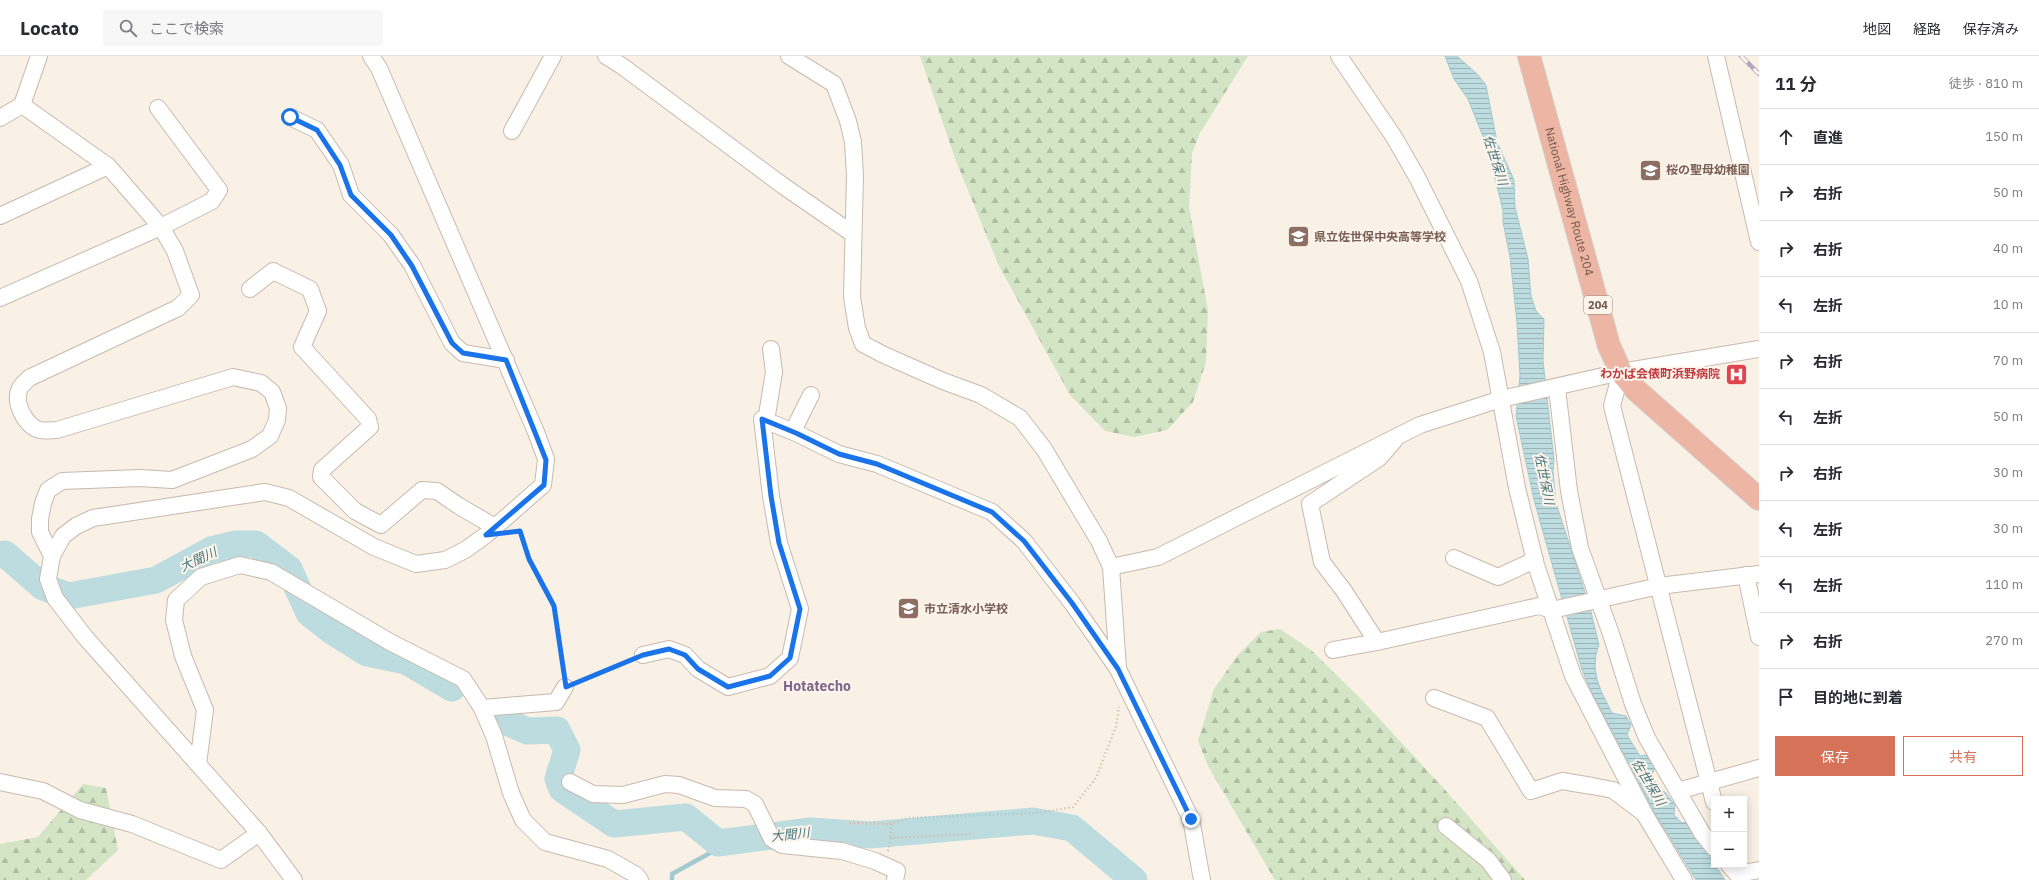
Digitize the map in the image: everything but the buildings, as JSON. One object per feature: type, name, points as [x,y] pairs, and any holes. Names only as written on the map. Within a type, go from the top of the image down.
[{"type":"highway","name":"National Highway Route 204","points":[[1529,56],[1609,346],[1621,372],[1636,390],[1759,499]]},
{"type":"street","points":[[0,118],[22,105],[39,56]]},
{"type":"street","points":[[294,880],[259,833],[85,637],[55,598],[48,579],[52,556],[63,536],[76,526],[93,518],[265,492],[289,498],[374,547],[416,564],[445,560],[465,550],[491,531],[544,485],[547,470],[544,453],[506,360],[379,68],[371,56]]},
{"type":"street","points":[[512,131],[553,56]]},
{"type":"street","points":[[606,56],[622,66],[782,185],[853,234]]},
{"type":"street","points":[[789,56],[834,84],[848,120],[853,142],[855,176],[852,297],[857,328],[863,344],[884,355],[981,395],[1020,418],[1044,449],[1099,541],[1111,567],[1118,669]]},
{"type":"street","points":[[1339,56],[1402,150],[1469,281],[1492,352],[1502,399],[1504,424],[1517,488],[1535,560],[1573,676],[1645,815],[1684,880]]},
{"type":"street","points":[[1716,56],[1759,242]]},
{"type":"street","points":[[22,105],[108,166],[161,226],[174,251],[191,295],[178,308],[30,378],[20,388],[19,408],[28,423],[40,430],[57,430],[233,376],[261,382],[272,392],[278,408],[277,420],[270,436],[252,449],[172,480],[140,478],[62,481],[48,490],[43,503],[40,519],[40,532],[52,556]]},
{"type":"street","points":[[0,298],[161,226],[212,201],[219,190],[158,108]]},
{"type":"street","points":[[290,117],[317,130],[340,165],[351,195],[391,235],[412,266],[452,343],[463,353],[506,360]]},
{"type":"street","points":[[0,216],[108,166]]},
{"type":"street","points":[[250,289],[273,271],[310,289],[318,311],[302,347],[368,420],[370,426],[322,470],[322,477],[355,510],[381,525],[422,490],[436,491],[459,506],[491,531]]},
{"type":"street","points":[[766,421],[774,372],[771,349]]},
{"type":"street","points":[[1111,567],[1158,557],[1420,425],[1502,399],[1621,372],[1759,349]]},
{"type":"street","points":[[1621,372],[1612,406],[1712,796]]},
{"type":"street","points":[[1551,389],[1580,548],[1647,738],[1702,833],[1711,844]]},
{"type":"street","points":[[793,431],[811,395]]},
{"type":"street","points":[[643,655],[669,649],[685,655],[698,669],[728,687],[770,676],[790,658],[800,609],[778,535],[771,496],[762,419],[793,431],[839,454],[877,464],[992,512],[1024,541],[1072,603],[1118,669],[1191,819],[1202,880]]},
{"type":"street","points":[[1377,642],[1344,590],[1322,562],[1310,504],[1379,458],[1400,435]]},
{"type":"street","points":[[1454,558],[1498,577],[1535,560]]},
{"type":"street","points":[[198,764],[205,710],[183,656],[174,620],[176,600],[201,577],[240,565],[271,572],[390,642],[463,679],[482,708],[494,736],[511,793],[523,820],[545,842],[608,859],[636,875],[640,880]]},
{"type":"street","points":[[1333,650],[1377,642],[1539,606],[1552,610],[1599,601],[1659,586],[1752,574],[1759,637]]},
{"type":"street","points":[[482,708],[556,702],[566,687]]},
{"type":"street","points":[[1434,698],[1487,718],[1531,791],[1562,781],[1613,790],[1645,815]]},
{"type":"street","points":[[1678,792],[1759,768]]},
{"type":"street","points":[[0,782],[44,791],[80,810],[132,824],[221,860],[259,833]]},
{"type":"street","points":[[570,782],[593,794],[623,796],[665,784],[679,785],[715,798],[746,799],[755,804],[772,839],[782,845],[842,851],[884,865],[897,872],[895,880]]},
{"type":"street","points":[[1446,826],[1488,860],[1503,880]]},
{"type":"street","points":[[1735,871],[1759,870]]},
{"type":"path","points":[[491,531],[520,531],[529,559],[554,606],[566,687],[643,655]]},
{"type":"path","points":[[850,823],[891,825],[908,818],[1038,813],[1073,807],[1096,778],[1116,726],[1120,698],[1125,684]]},
{"type":"path","points":[[891,825],[891,837]]},
{"type":"path","points":[[884,865],[891,838],[971,834]]},
{"type":"green space","points":[[920,56],[1248,56],[1200,133],[1192,153],[1189,207],[1208,311],[1206,362],[1193,402],[1167,430],[1134,437],[1105,431],[1070,395],[999,266],[956,161]]},
{"type":"green space","points":[[1280,629],[1311,650],[1361,699],[1446,791],[1525,880],[1275,880],[1208,766],[1198,741],[1214,689],[1237,656],[1261,632]]},
{"type":"green space","points":[[83,784],[106,788],[118,850],[86,880],[0,880],[0,844],[38,837]]},
{"type":"water","name":"佐世保川","points":[[1445,56],[1457,56],[1477,74],[1486,85],[1497,142],[1514,180],[1515,207],[1528,259],[1531,296],[1536,311],[1544,319],[1543,361],[1554,460],[1553,471],[1556,503],[1590,608],[1599,645],[1596,654],[1595,667],[1601,691],[1612,713],[1626,716],[1631,725],[1627,735],[1640,756],[1646,755],[1655,768],[1652,775],[1659,790],[1665,792],[1675,805],[1674,815],[1682,823],[1687,822],[1711,859],[1711,868],[1717,868],[1725,880],[1696,880],[1653,810],[1591,691],[1582,670],[1534,500],[1516,416],[1520,376],[1517,323],[1510,257],[1503,222],[1503,211],[1488,149],[1468,99],[1454,79]]},
{"type":"waterway","name":"大聞川","points":[[0,555],[5,554],[43,587],[69,596],[156,580],[211,550],[236,544],[256,544],[289,569],[309,613],[332,631],[367,653],[406,661],[452,688]]},
{"type":"waterway","name":"大聞川","points":[[507,722],[527,731],[557,730],[567,750],[558,779],[562,789],[614,824],[686,817],[718,843],[810,831],[870,835],[1033,821],[1072,828],[1134,880]]},
{"type":"waterway","points":[[672,880],[672,874],[710,853],[718,843]]},
{"type":"railway","points":[[1741,56],[1759,74]]},
{"type":"place","name":"桜の聖母幼稚園","points":[[1651,170]]},
{"type":"place","name":"県立佐世保中央高等学校","points":[[1298,237]]},
{"type":"place","name":"わかば会俵町浜野病院","points":[[1736,374]]},
{"type":"place","name":"市立清水小学校","points":[[908,609]]},
{"type":"district","name":"Hotatecho","points":[[817,686]]},
{"type":"route","points":[[290,117],[317,130],[340,165],[351,195],[391,235],[412,266],[452,343],[463,353],[506,360],[536,432],[546,460],[547,470],[544,485],[486,535],[520,531],[529,559],[554,606],[566,687],[643,655],[669,649],[685,655],[698,669],[728,687],[770,676],[790,658],[800,609],[794,586],[779,543],[771,496],[762,419],[796,433],[839,454],[877,464],[992,512],[1024,541],[1072,603],[1118,669],[1191,819]]}]
